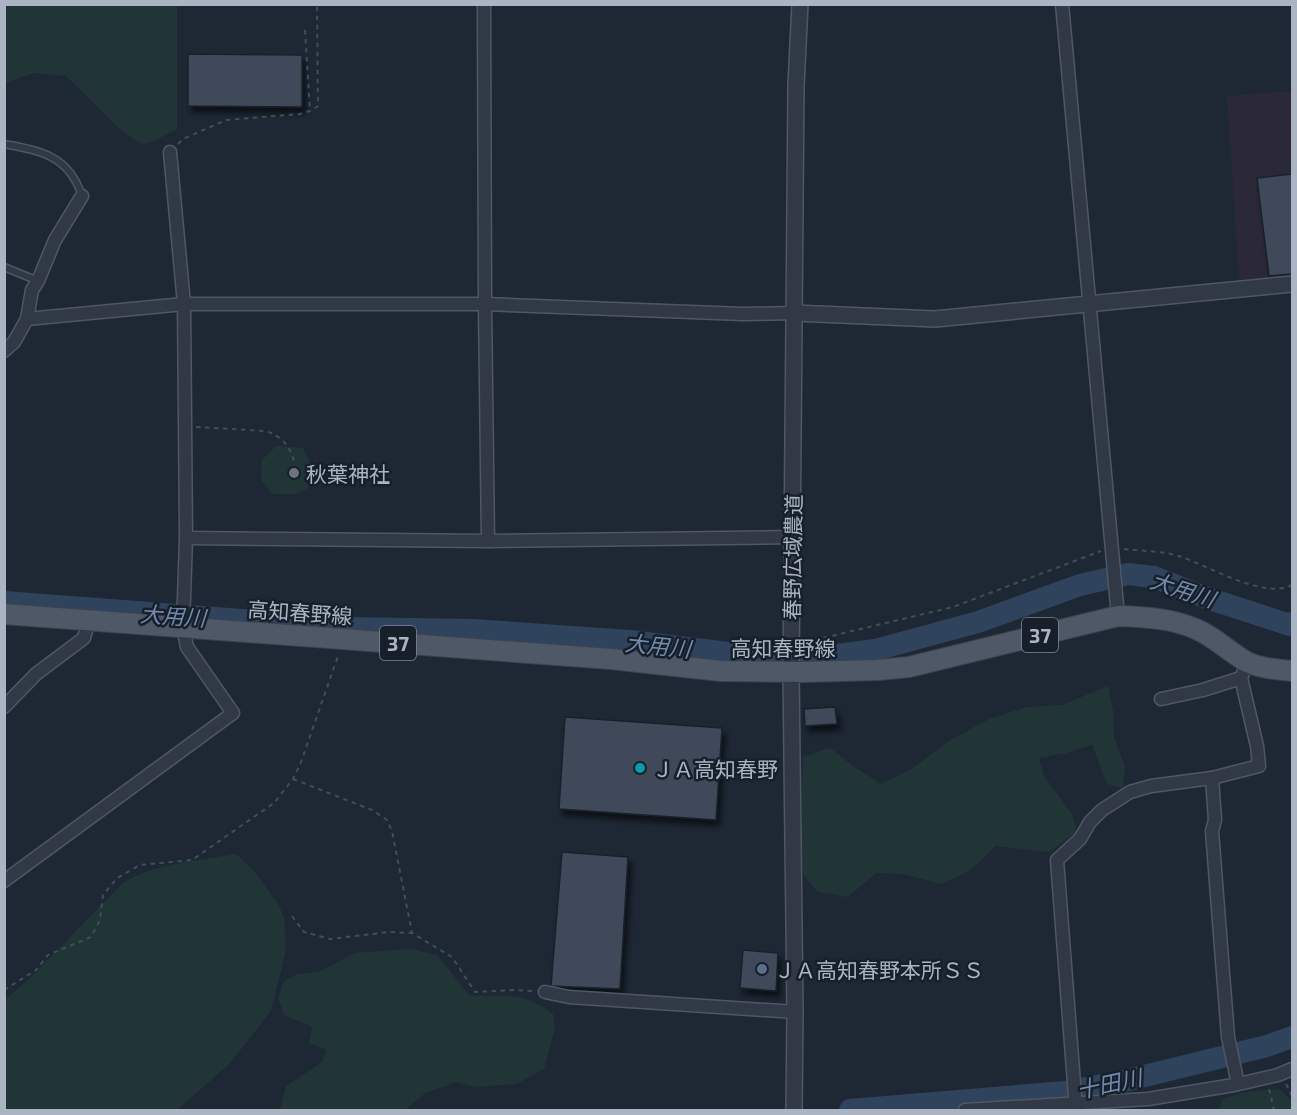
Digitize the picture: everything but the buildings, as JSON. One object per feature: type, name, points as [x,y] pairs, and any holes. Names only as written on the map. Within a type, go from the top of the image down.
[{"type":"main road","name":"高知春野線","points":[[4,614],[89,621],[183,624],[343,639],[611,658],[721,671],[791,672],[909,667],[1117,607],[1195,628],[1213,637],[1244,670],[1286,671]]},
{"type":"street","points":[[484,4],[484,304],[488,541]]},
{"type":"street","name":"春野広域農道","points":[[794,1106],[791,672],[796,86],[800,4]]},
{"type":"street","points":[[1062,4],[1117,607]]},
{"type":"street","points":[[4,881],[233,713],[187,647],[183,624],[186,538],[184,303],[170,152]]},
{"type":"street","points":[[4,351],[14,342],[27,319],[32,290],[55,240],[82,196]]},
{"type":"street","points":[[27,319],[184,303],[484,304],[935,319],[1293,284]]},
{"type":"street","points":[[186,538],[488,541],[793,537]]},
{"type":"street","points":[[4,706],[36,674],[84,638],[89,621]]},
{"type":"street","points":[[1076,1107],[1057,860],[1080,839],[1090,822],[1102,810],[1130,792],[1151,786],[1212,778],[1259,766],[1244,670],[1203,690],[1161,699]]},
{"type":"street","points":[[1212,778],[1215,820],[1212,831],[1228,1037],[1238,1084]]},
{"type":"street","points":[[545,992],[569,997],[795,1012]]},
{"type":"street","points":[[964,1110],[1076,1107],[1148,1099],[1238,1084],[1267,1078],[1293,1069]]},
{"type":"lane","points":[[4,144],[33,149],[62,161],[77,180],[82,196]]},
{"type":"lane","points":[[4,267],[38,281]]},
{"type":"path","points":[[170,152],[183,139],[226,120],[300,114],[318,106],[317,4]]},
{"type":"path","points":[[305,30],[310,111]]},
{"type":"path","points":[[184,426],[265,431],[282,439],[291,450],[294,461]]},
{"type":"path","points":[[792,646],[952,607],[1111,550],[1178,556],[1248,585],[1286,589],[1293,585]]},
{"type":"path","points":[[4,990],[36,970],[48,955],[91,938],[100,920],[103,896],[117,878],[140,865],[192,860],[274,803],[293,779],[316,724],[343,639]]},
{"type":"path","points":[[293,779],[372,810],[387,820],[392,831],[412,933]]},
{"type":"path","points":[[292,916],[304,932],[330,939],[389,932],[412,933],[452,957],[475,992],[515,990],[545,992]]},
{"type":"path","points":[[1267,1078],[1274,1110]]},
{"type":"shaded area","points":[[1292,91],[1292,276],[1239,280],[1227,96]]},
{"type":"green space","points":[[5,4],[177,5],[177,129],[152,142],[142,144],[123,132],[66,76],[34,73],[5,83]]},
{"type":"green space","points":[[276,446],[303,448],[310,463],[312,485],[298,494],[273,494],[261,480],[262,460]]},
{"type":"green space","points":[[1108,686],[1113,710],[1114,737],[1125,767],[1123,788],[1107,784],[1092,745],[1039,758],[1044,776],[1072,814],[1077,832],[1049,852],[995,846],[971,870],[941,884],[903,874],[876,873],[848,897],[818,892],[803,875],[801,829],[803,757],[830,748],[881,784],[910,770],[949,741],[989,719],[1027,707],[1062,705]]},
{"type":"green space","points":[[236,854],[254,871],[277,902],[284,917],[286,950],[271,1011],[230,1063],[177,1110],[5,1110],[5,1000],[28,980],[123,883],[163,867]]},
{"type":"green space","points":[[411,949],[437,955],[469,995],[523,998],[542,1006],[553,1014],[555,1027],[544,1069],[516,1084],[475,1087],[456,1082],[425,1093],[405,1110],[280,1110],[286,1086],[322,1062],[327,1050],[309,1043],[312,1027],[284,1015],[278,998],[283,982],[297,974],[318,972],[355,953]]},
{"type":"green space","points":[[1279,1089],[1291,1100],[1292,1110],[1218,1110],[1223,1099],[1245,1092]]},
{"type":"waterway","name":"大用川","points":[[4,602],[348,628],[473,630],[630,641],[744,655],[822,657],[875,650],[978,622],[1080,585],[1128,574],[1154,577],[1207,598],[1290,625],[1292,623]]},
{"type":"waterway","name":"十田川","points":[[850,1110],[1065,1092],[1124,1081],[1267,1046],[1292,1037]]},
{"type":"place","name":"秋葉神社","points":[[294,473]]},
{"type":"place","name":"ＪＡ高知春野","points":[[640,768]]},
{"type":"place","name":"ＪＡ高知春野本所ＳＳ","points":[[762,969]]}]
